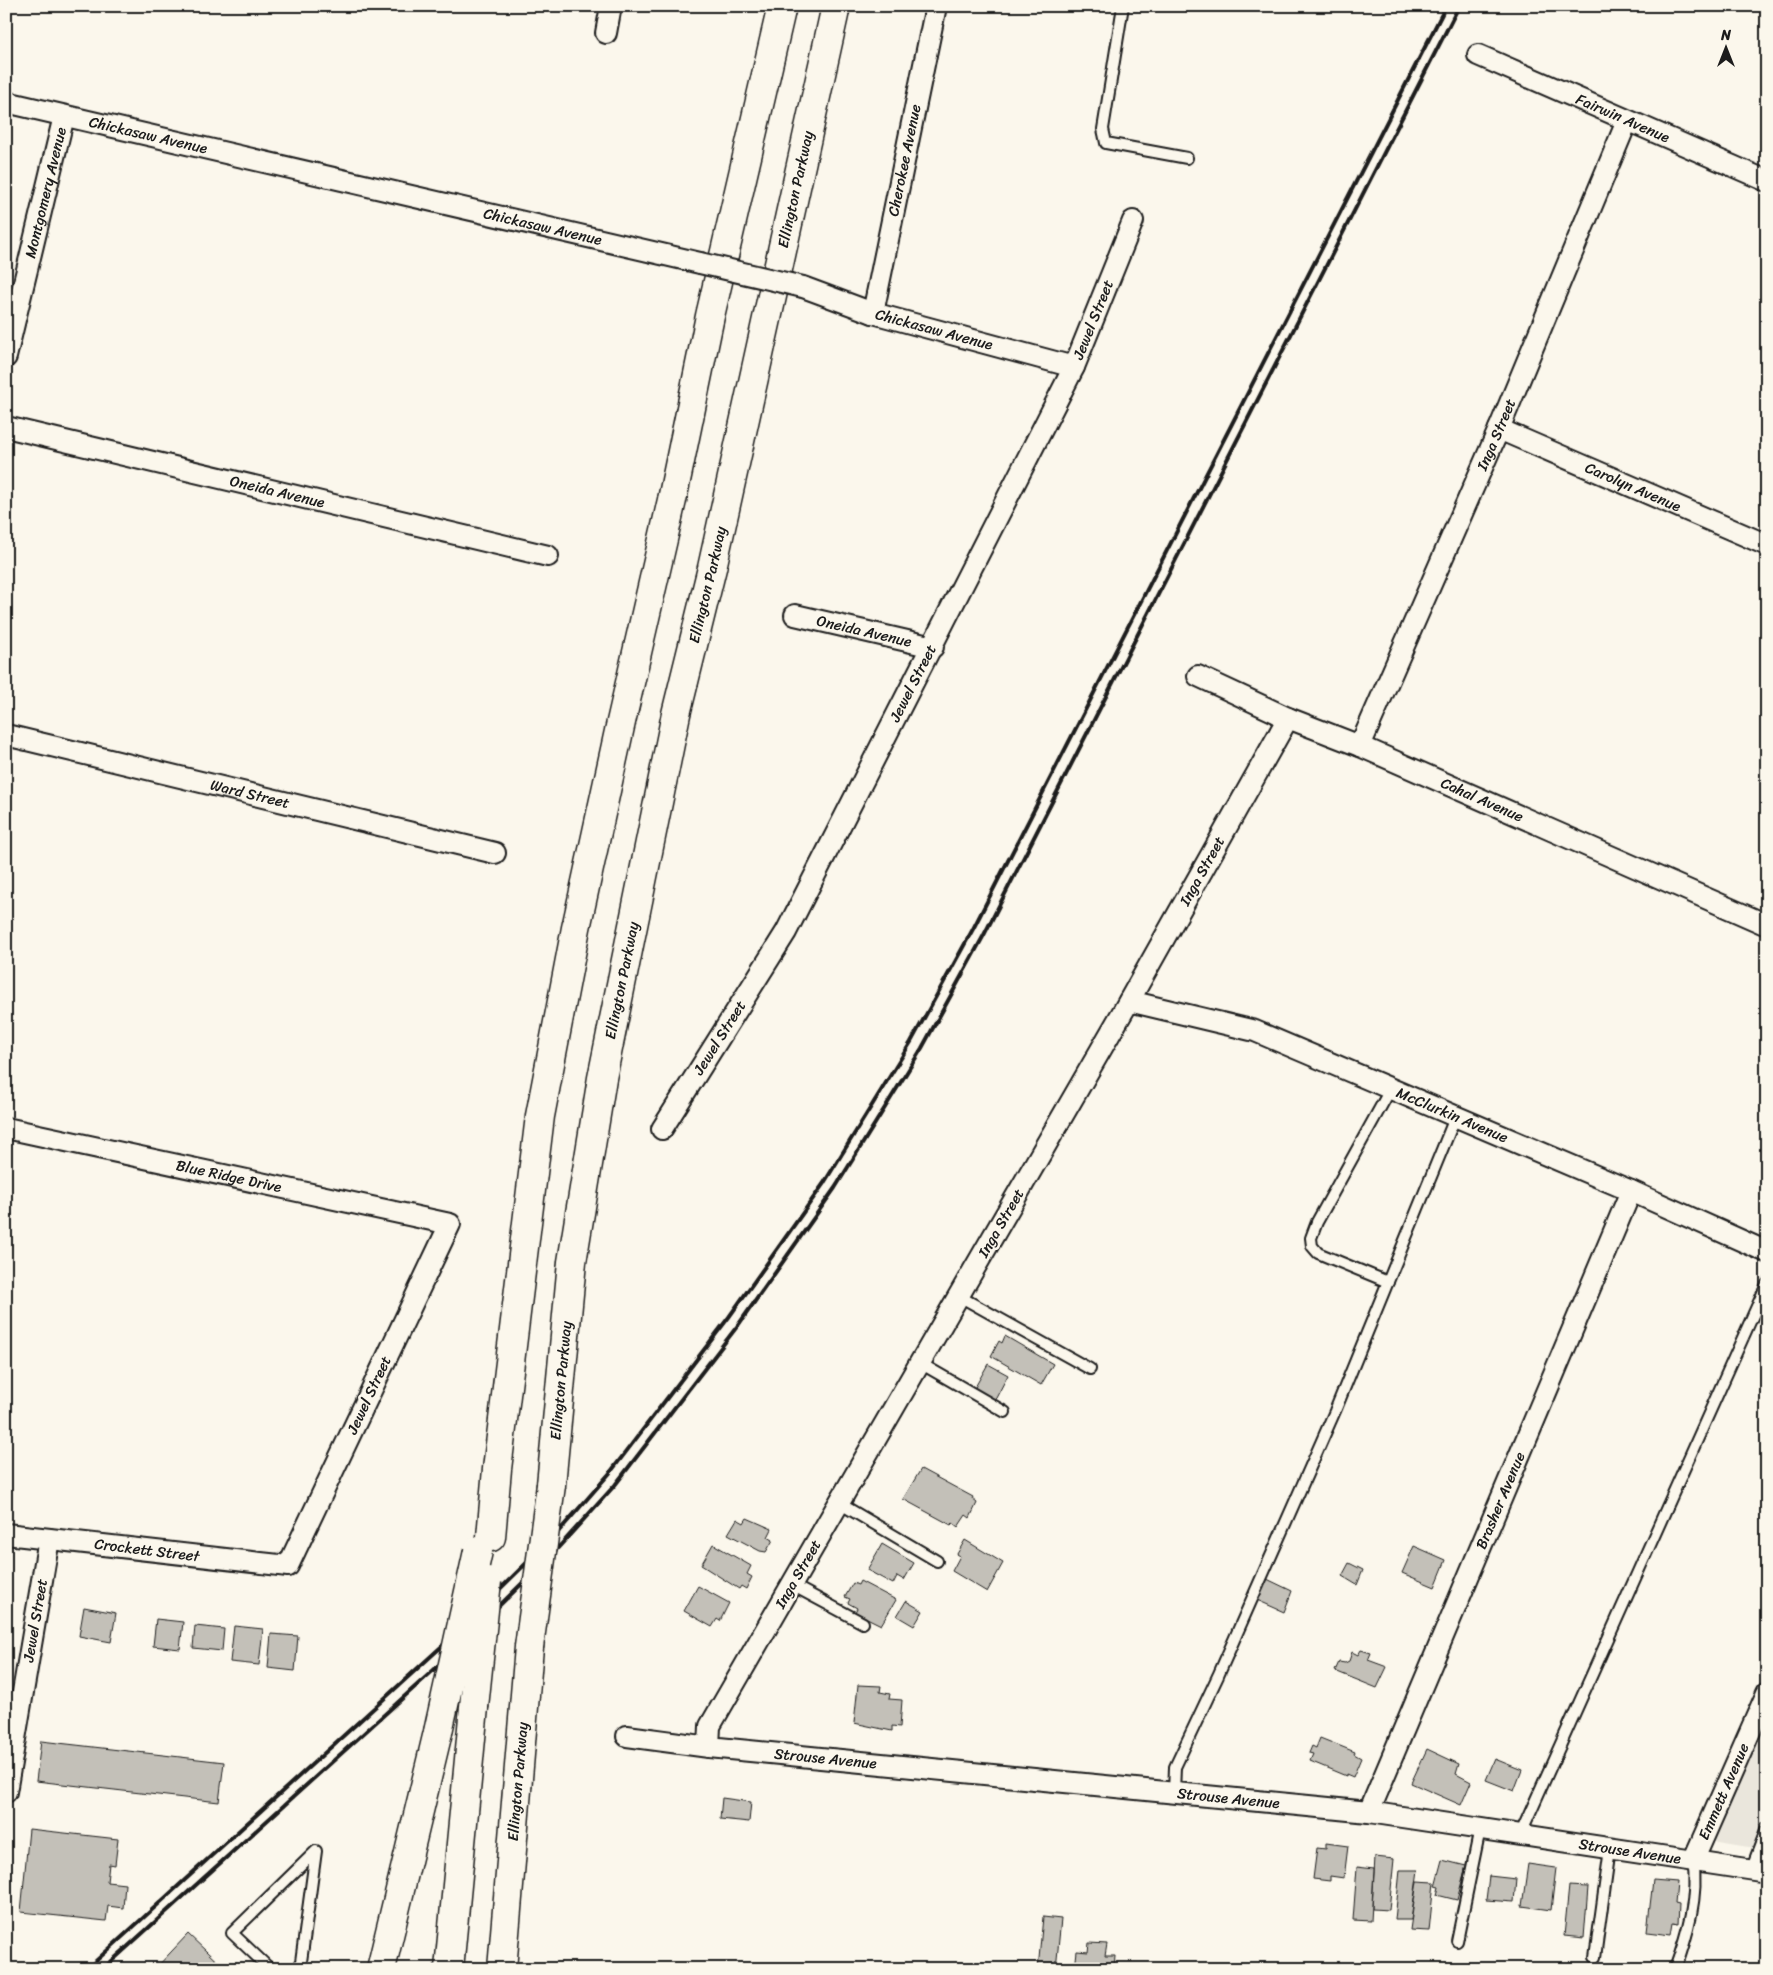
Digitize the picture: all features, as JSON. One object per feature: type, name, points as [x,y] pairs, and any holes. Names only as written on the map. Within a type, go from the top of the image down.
[{"type":"highway","points":[[381,1969],[485,1544],[497,1469],[540,1116],[574,937],[672,500],[710,316],[782,6]]},
{"type":"highway","name":"Ellington Parkway","points":[[502,1969],[529,1648],[551,1484],[572,1262],[602,1078],[676,714],[712,568],[836,6]]},
{"type":"highway","points":[[448,1969],[474,1707],[485,1544]]},
{"type":"street","points":[[606,33],[611,6]]},
{"type":"street","name":"Cherokee Avenue","points":[[873,313],[936,6]]},
{"type":"street","name":"Fairwin Avenue","points":[[1478,55],[1767,182]]},
{"type":"street","name":"Chickasaw Avenue","points":[[6,102],[803,287],[873,313],[1074,368]]},
{"type":"street","name":"Montgomery Avenue","points":[[6,357],[64,116]]},
{"type":"street","name":"Inga Street","points":[[1360,746],[1499,429],[1627,121]]},
{"type":"street","name":"Jewel Street","points":[[662,1129],[786,932],[1074,368],[1133,221]]},
{"type":"street","name":"Oneida Avenue","points":[[6,427],[548,556]]},
{"type":"street","name":"Carolyn Avenue","points":[[1499,429],[1767,545]]},
{"type":"street","name":"Oneida Avenue","points":[[795,615],[933,647]]},
{"type":"street","name":"Cahal Avenue","points":[[1198,676],[1288,718],[1360,746],[1767,925]]},
{"type":"street","name":"Inga Street","points":[[709,1747],[710,1726],[1129,1001],[1288,718]]},
{"type":"street","name":"Ward Street","points":[[6,735],[495,853]]},
{"type":"street","name":"McClurkin Avenue","points":[[1129,1001],[1255,1031],[1455,1118],[1631,1191],[1767,1252]]},
{"type":"street","name":"Blue Ridge Drive","points":[[6,1128],[450,1224]]},
{"type":"street","name":"Brasher Avenue","points":[[1369,1812],[1631,1191]]},
{"type":"street","name":"Jewel Street","points":[[288,1566],[450,1224]]},
{"type":"street","name":"Crockett Street","points":[[6,1534],[288,1566]]},
{"type":"street","name":"Jewel Street","points":[[6,1792],[14,1697],[49,1539]]},
{"type":"street","name":"Emmett Avenue","points":[[1693,1861],[1767,1693]]},
{"type":"street","name":"Strouse Avenue","points":[[627,1736],[709,1747],[1369,1812],[1759,1871]]},
{"type":"lane","points":[[1123,6],[1103,129],[1106,143],[1187,158]]},
{"type":"lane","points":[[1388,1282],[1318,1252],[1312,1246],[1311,1238],[1316,1222],[1390,1090]]},
{"type":"lane","points":[[1174,1793],[1175,1767],[1218,1676],[1335,1411],[1455,1118]]},
{"type":"lane","points":[[1520,1835],[1767,1284]]},
{"type":"lane","points":[[959,1296],[1090,1369]]},
{"type":"lane","points":[[920,1363],[1005,1412]]},
{"type":"lane","points":[[839,1503],[937,1561]]},
{"type":"lane","points":[[792,1585],[862,1623]]},
{"type":"lane","points":[[1759,1871],[1767,1828]]},
{"type":"lane","points":[[1456,1941],[1480,1829]]},
{"type":"lane","points":[[1595,1958],[1610,1849]]},
{"type":"lane","points":[[270,1969],[232,1933],[316,1851],[300,1969]]},
{"type":"lane","points":[[1675,1969],[1686,1938],[1696,1878],[1693,1861]]},
{"type":"shaded area","points":[[1767,1718],[1767,1850],[1713,1841]]},
{"type":"building","points":[[1005,1336],[1053,1364],[1041,1385],[991,1356],[999,1341],[1002,1343]]},
{"type":"building","points":[[988,1364],[1008,1375],[995,1400],[974,1389]]},
{"type":"building","points":[[921,1469],[973,1497],[972,1499],[977,1503],[970,1518],[966,1515],[958,1527],[903,1499]]},
{"type":"building","points":[[747,1518],[772,1529],[768,1537],[773,1540],[766,1552],[760,1551],[728,1534],[737,1519],[744,1523]]},
{"type":"building","points":[[965,1540],[1003,1563],[987,1592],[952,1571],[960,1556],[957,1554]]},
{"type":"building","points":[[713,1544],[751,1566],[747,1574],[752,1577],[746,1589],[741,1586],[739,1589],[701,1565]]},
{"type":"building","points":[[882,1544],[914,1563],[904,1580],[897,1576],[893,1584],[867,1570]]},
{"type":"building","points":[[1414,1546],[1446,1560],[1435,1587],[1402,1573]]},
{"type":"building","points":[[1349,1563],[1363,1570],[1357,1585],[1342,1576]]},
{"type":"building","points":[[1267,1579],[1292,1591],[1284,1612],[1257,1600]]},
{"type":"building","points":[[860,1581],[896,1600],[881,1625],[855,1612],[857,1608],[848,1603],[850,1599],[845,1597],[853,1583],[858,1585]]},
{"type":"building","points":[[698,1586],[729,1603],[720,1621],[717,1619],[712,1627],[684,1611]]},
{"type":"building","points":[[906,1601],[923,1611],[914,1626],[897,1616]]},
{"type":"building","points":[[84,1607],[116,1613],[111,1642],[79,1636]]},
{"type":"building","points":[[156,1619],[183,1622],[180,1649],[153,1646]]},
{"type":"building","points":[[195,1626],[224,1629],[222,1651],[193,1648]]},
{"type":"building","points":[[234,1626],[263,1629],[259,1665],[230,1662]]},
{"type":"building","points":[[271,1634],[298,1636],[295,1671],[268,1668]]},
{"type":"building","points":[[1361,1650],[1371,1653],[1368,1660],[1387,1667],[1377,1688],[1335,1671],[1339,1662],[1345,1663],[1349,1661],[1352,1652],[1358,1655]]},
{"type":"building","points":[[858,1685],[881,1686],[880,1692],[890,1694],[889,1699],[902,1700],[900,1727],[892,1726],[892,1731],[854,1723]]},
{"type":"building","points":[[1320,1738],[1355,1752],[1354,1754],[1361,1758],[1353,1777],[1346,1774],[1346,1776],[1310,1761],[1313,1754],[1309,1753],[1312,1746],[1316,1748]]},
{"type":"building","points":[[41,1741],[224,1762],[219,1802],[36,1781]]},
{"type":"building","points":[[1427,1749],[1459,1764],[1456,1774],[1471,1782],[1461,1805],[1411,1783]]},
{"type":"building","points":[[1495,1759],[1522,1770],[1514,1791],[1486,1780]]},
{"type":"building","points":[[722,1798],[751,1802],[749,1822],[720,1819]]},
{"type":"building","points":[[29,1829],[118,1839],[115,1865],[109,1864],[107,1882],[125,1884],[123,1908],[108,1906],[106,1921],[21,1912]]},
{"type":"building","points":[[1326,1843],[1348,1846],[1344,1878],[1330,1876],[1330,1881],[1313,1879],[1317,1848],[1326,1849]]},
{"type":"building","points":[[1375,1857],[1394,1859],[1389,1910],[1372,1909]]},
{"type":"building","points":[[1442,1860],[1466,1866],[1457,1900],[1437,1895],[1439,1887],[1435,1886]]},
{"type":"building","points":[[1528,1864],[1556,1868],[1551,1910],[1522,1906]]},
{"type":"building","points":[[1357,1867],[1374,1869],[1371,1921],[1353,1920]]},
{"type":"building","points":[[1400,1870],[1418,1870],[1411,1920],[1395,1920]]},
{"type":"building","points":[[1489,1876],[1516,1879],[1514,1902],[1486,1900]]},
{"type":"building","points":[[1653,1880],[1677,1882],[1675,1904],[1679,1905],[1678,1924],[1673,1923],[1671,1935],[1647,1932]]},
{"type":"building","points":[[1417,1881],[1434,1882],[1429,1931],[1410,1930]]},
{"type":"building","points":[[1569,1886],[1588,1887],[1584,1938],[1564,1936]]},
{"type":"building","points":[[1043,1917],[1061,1919],[1056,1969],[1038,1969]]},
{"type":"building","points":[[188,1934],[225,1969],[155,1969]]},
{"type":"building","points":[[1089,1943],[1107,1944],[1105,1956],[1115,1956],[1114,1969],[1075,1969],[1077,1951],[1088,1952]]},
{"type":"railway","points":[[87,1969],[441,1647],[559,1531],[609,1474],[729,1317],[824,1183],[911,1042],[973,929],[1446,6]]},
{"type":"railway","points":[[103,1969],[437,1667],[557,1549],[615,1485],[739,1324],[835,1188],[922,1048],[984,935],[1459,6]]}]
